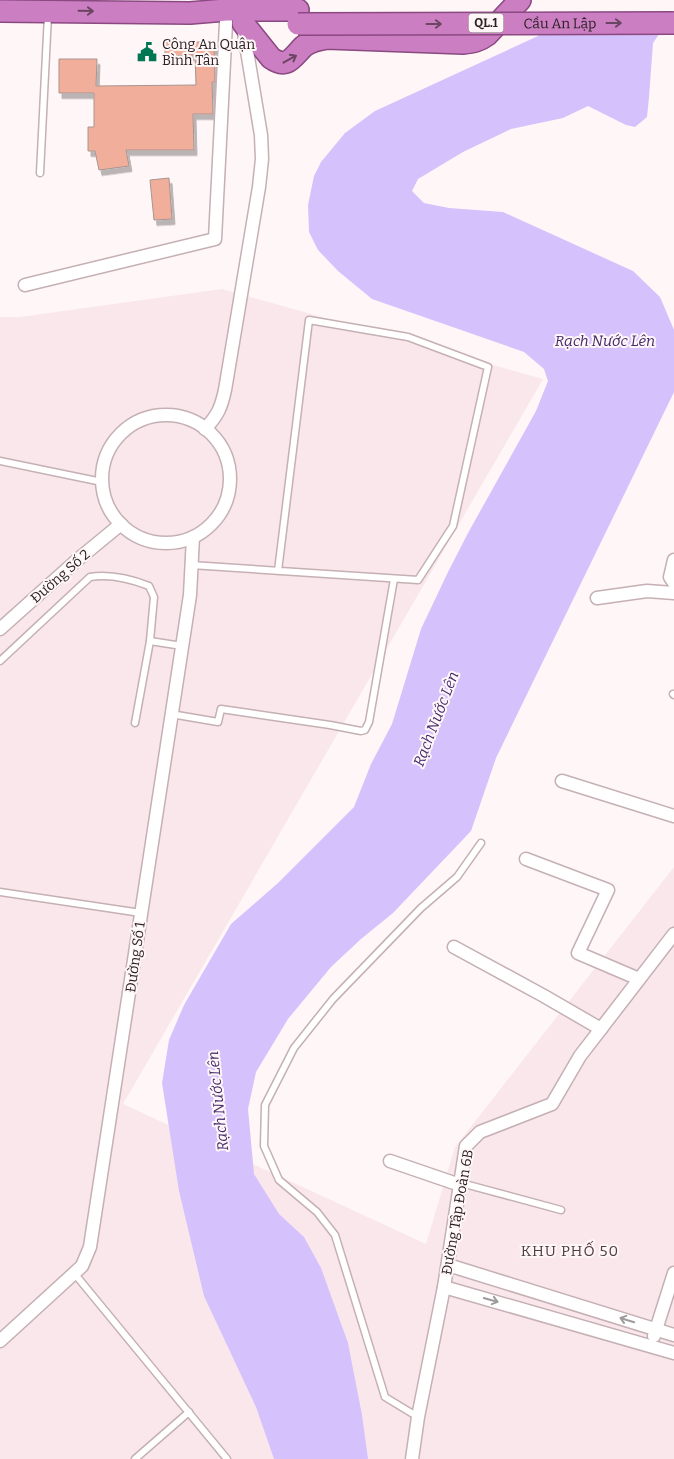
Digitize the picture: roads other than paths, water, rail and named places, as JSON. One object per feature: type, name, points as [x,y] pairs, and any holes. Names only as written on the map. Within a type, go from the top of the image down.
[{"type":"highway","points":[[234,16],[271,58],[276,62],[283,63],[294,58],[304,46],[327,38],[463,43],[481,40],[520,0]]},
{"type":"highway","name":"Cầu An Lập","points":[[298,17],[674,8]]},
{"type":"highway","name":"QL.1","points":[[1,11],[190,13],[298,17]]},
{"type":"highway","name":"Cầu An Lập","points":[[298,17],[674,23]]},
{"type":"street","points":[[25,285],[215,239],[234,16]]},
{"type":"street","points":[[205,429],[221,407],[225,390],[259,187],[262,158],[260,135],[234,16]]},
{"type":"street","points":[[159,415],[173,415],[186,418],[205,429],[219,443],[229,469],[230,483],[228,496],[218,515],[204,530],[180,542],[152,542],[127,530],[109,509],[104,496],[103,468],[113,442],[133,424],[159,415]]},
{"type":"street","name":"Đường Số 2","points":[[0,629],[76,561],[121,524]]},
{"type":"street","name":"Đường Số 1","points":[[0,1341],[82,1266],[90,1246],[190,595],[193,537]]},
{"type":"street","points":[[674,560],[670,577],[674,583]]},
{"type":"street","points":[[597,598],[647,591],[674,593]]},
{"type":"street","points":[[562,781],[674,816]]},
{"type":"street","points":[[526,859],[608,890],[578,953],[640,979]]},
{"type":"street","name":"Đường Tập Đoàn 6B","points":[[412,1459],[418,1418],[448,1265],[466,1146],[480,1132],[552,1104],[580,1056],[674,934]]},
{"type":"street","points":[[454,947],[601,1029]]},
{"type":"street","points":[[390,1161],[460,1184]]},
{"type":"street","points":[[448,1265],[674,1335]]},
{"type":"street","points":[[653,1346],[656,1329],[674,1273]]},
{"type":"street","points":[[444,1287],[674,1353]]},
{"type":"lane","points":[[40,173],[48,11]]},
{"type":"lane","points":[[191,565],[278,571],[394,578],[418,580],[453,526],[488,367],[408,337],[309,320],[278,571]]},
{"type":"lane","points":[[0,461],[102,482]]},
{"type":"lane","points":[[0,661],[90,577],[100,576],[136,581],[149,586],[154,597],[150,641],[135,723]]},
{"type":"lane","points":[[171,714],[218,722],[221,709],[361,731],[365,730],[369,722],[394,578]]},
{"type":"lane","points":[[150,641],[182,646]]},
{"type":"lane","points":[[418,1418],[385,1397],[335,1235],[317,1212],[279,1180],[264,1146],[265,1105],[294,1048],[333,999],[421,908],[457,877],[481,843]]},
{"type":"lane","points":[[0,892],[141,913]]},
{"type":"lane","points":[[460,1184],[561,1210]]},
{"type":"lane","points":[[74,1273],[227,1459]]},
{"type":"lane","points":[[135,1459],[189,1412]]},
{"type":"water","name":"Rạch Nước Lên","points":[[579,0],[674,0],[674,12],[653,43],[647,117],[635,127],[626,125],[588,106],[563,118],[511,129],[463,152],[418,179],[412,191],[424,203],[449,208],[503,212],[633,271],[660,297],[674,330],[674,392],[496,758],[471,831],[393,913],[331,967],[288,1019],[256,1072],[248,1109],[254,1174],[279,1214],[304,1237],[321,1268],[348,1343],[362,1415],[368,1459],[274,1459],[256,1407],[204,1296],[179,1191],[162,1083],[169,1040],[184,1005],[231,924],[278,883],[354,807],[371,764],[392,724],[421,629],[468,533],[536,411],[548,381],[544,369],[524,352],[372,299],[338,271],[318,250],[309,232],[308,205],[314,176],[321,162],[345,133],[375,111],[538,36]]},
{"type":"place","name":"Công An Quận Bình Tân","points":[[147,52]]},
{"type":"district","name":"KHU PHỐ 50","points":[[570,1251]]}]
